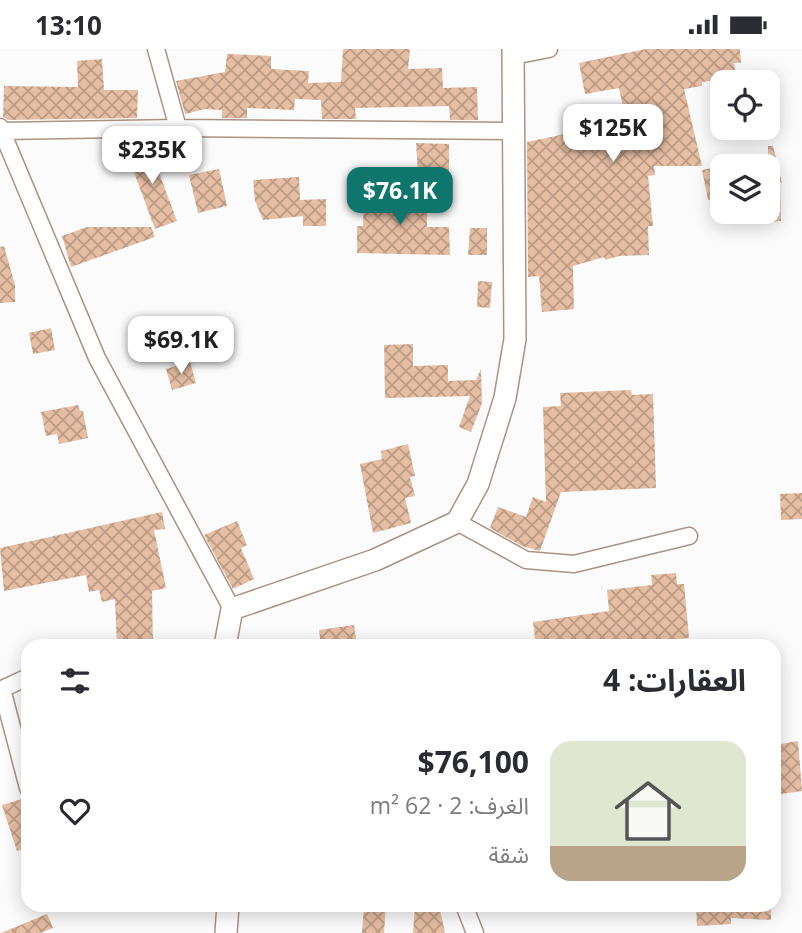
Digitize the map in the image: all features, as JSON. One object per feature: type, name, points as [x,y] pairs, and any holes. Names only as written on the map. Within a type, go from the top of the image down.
[{"type":"street","points":[[156,49],[178,128]]},
{"type":"street","points":[[232,608],[375,560],[457,522],[478,484],[505,398],[515,339],[513,52],[549,49]]},
{"type":"street","points":[[226,639],[232,608],[97,358],[2,135],[178,128],[514,131]]},
{"type":"street","points":[[457,522],[526,560],[574,564],[689,536]]},
{"type":"street","points":[[21,680],[1,689],[21,762]]},
{"type":"street","points":[[226,933],[228,912]]},
{"type":"street","points":[[467,912],[475,933]]},
{"type":"building","points":[[343,49],[410,49],[408,69],[442,68],[443,88],[477,87],[478,120],[450,120],[449,106],[355,108],[356,119],[322,119],[321,100],[295,99],[294,110],[247,108],[247,118],[222,118],[222,110],[205,109],[185,114],[176,81],[225,72],[227,54],[271,56],[271,69],[309,71],[308,83],[341,82]]},
{"type":"building","points":[[646,49],[740,49],[741,63],[734,63],[735,70],[710,70],[710,81],[702,82],[702,86],[684,89],[702,166],[654,166],[655,175],[648,176],[653,226],[648,226],[649,255],[619,256],[605,260],[604,257],[573,266],[574,309],[542,312],[539,276],[528,277],[527,142],[626,121],[619,88],[585,94],[579,63]]},
{"type":"building","points":[[102,59],[104,90],[138,90],[137,118],[8,120],[3,117],[4,86],[78,87],[77,61]]},
{"type":"building","points":[[148,143],[177,221],[155,229],[126,151]]},
{"type":"building","points":[[416,143],[449,144],[449,187],[419,187]]},
{"type":"building","points":[[768,146],[773,146],[775,154],[768,154]]},
{"type":"building","points":[[710,168],[708,200],[702,170]]},
{"type":"building","points":[[219,169],[227,206],[198,213],[189,175]]},
{"type":"building","points":[[299,177],[300,200],[326,199],[326,226],[303,226],[303,216],[263,220],[255,201],[253,180]]},
{"type":"building","points":[[364,193],[427,194],[427,227],[449,227],[450,255],[357,253],[357,226],[363,226]]},
{"type":"building","points":[[87,227],[151,227],[155,237],[71,267],[62,236]]},
{"type":"building","points":[[470,228],[487,228],[487,255],[468,255]]},
{"type":"building","points":[[4,246],[15,285],[15,302],[0,303],[0,247]]},
{"type":"building","points":[[478,281],[492,282],[490,308],[477,307]]},
{"type":"building","points":[[51,328],[55,350],[33,354],[29,333]]},
{"type":"building","points":[[413,344],[413,366],[448,365],[448,381],[476,380],[481,369],[482,403],[471,432],[459,427],[470,396],[385,398],[384,345]]},
{"type":"building","points":[[190,362],[196,383],[172,390],[166,369]]},
{"type":"building","points":[[631,390],[632,395],[653,394],[656,488],[561,492],[540,551],[522,546],[490,528],[498,507],[526,517],[533,497],[546,502],[543,407],[561,406],[560,393]]},
{"type":"building","points":[[78,405],[80,411],[83,411],[88,438],[59,444],[57,434],[46,436],[41,412]]},
{"type":"building","points":[[408,444],[415,476],[410,477],[415,496],[405,498],[411,523],[373,533],[360,464],[382,459],[381,451]]},
{"type":"building","points":[[802,493],[802,519],[781,520],[780,494]]},
{"type":"building","points":[[162,512],[165,529],[154,530],[166,588],[152,591],[153,639],[117,639],[115,599],[102,602],[99,590],[89,592],[86,575],[4,591],[0,548]]},
{"type":"building","points":[[237,521],[247,545],[241,548],[254,579],[233,589],[204,535]]},
{"type":"building","points":[[676,573],[677,584],[684,584],[689,638],[535,639],[533,622],[609,611],[607,590],[652,585],[651,575]]},
{"type":"building","points":[[354,625],[356,639],[320,639],[319,630]]},
{"type":"building","points":[[798,741],[802,791],[781,794],[781,744]]},
{"type":"building","points":[[21,799],[21,850],[17,851],[2,805]]},
{"type":"building","points":[[364,912],[386,912],[384,933],[362,933]]},
{"type":"building","points":[[414,912],[440,912],[445,933],[413,933]]},
{"type":"building","points":[[696,912],[771,912],[771,920],[731,918],[731,924],[697,926]]},
{"type":"building","points":[[47,914],[53,928],[40,933],[1,933]]}]
